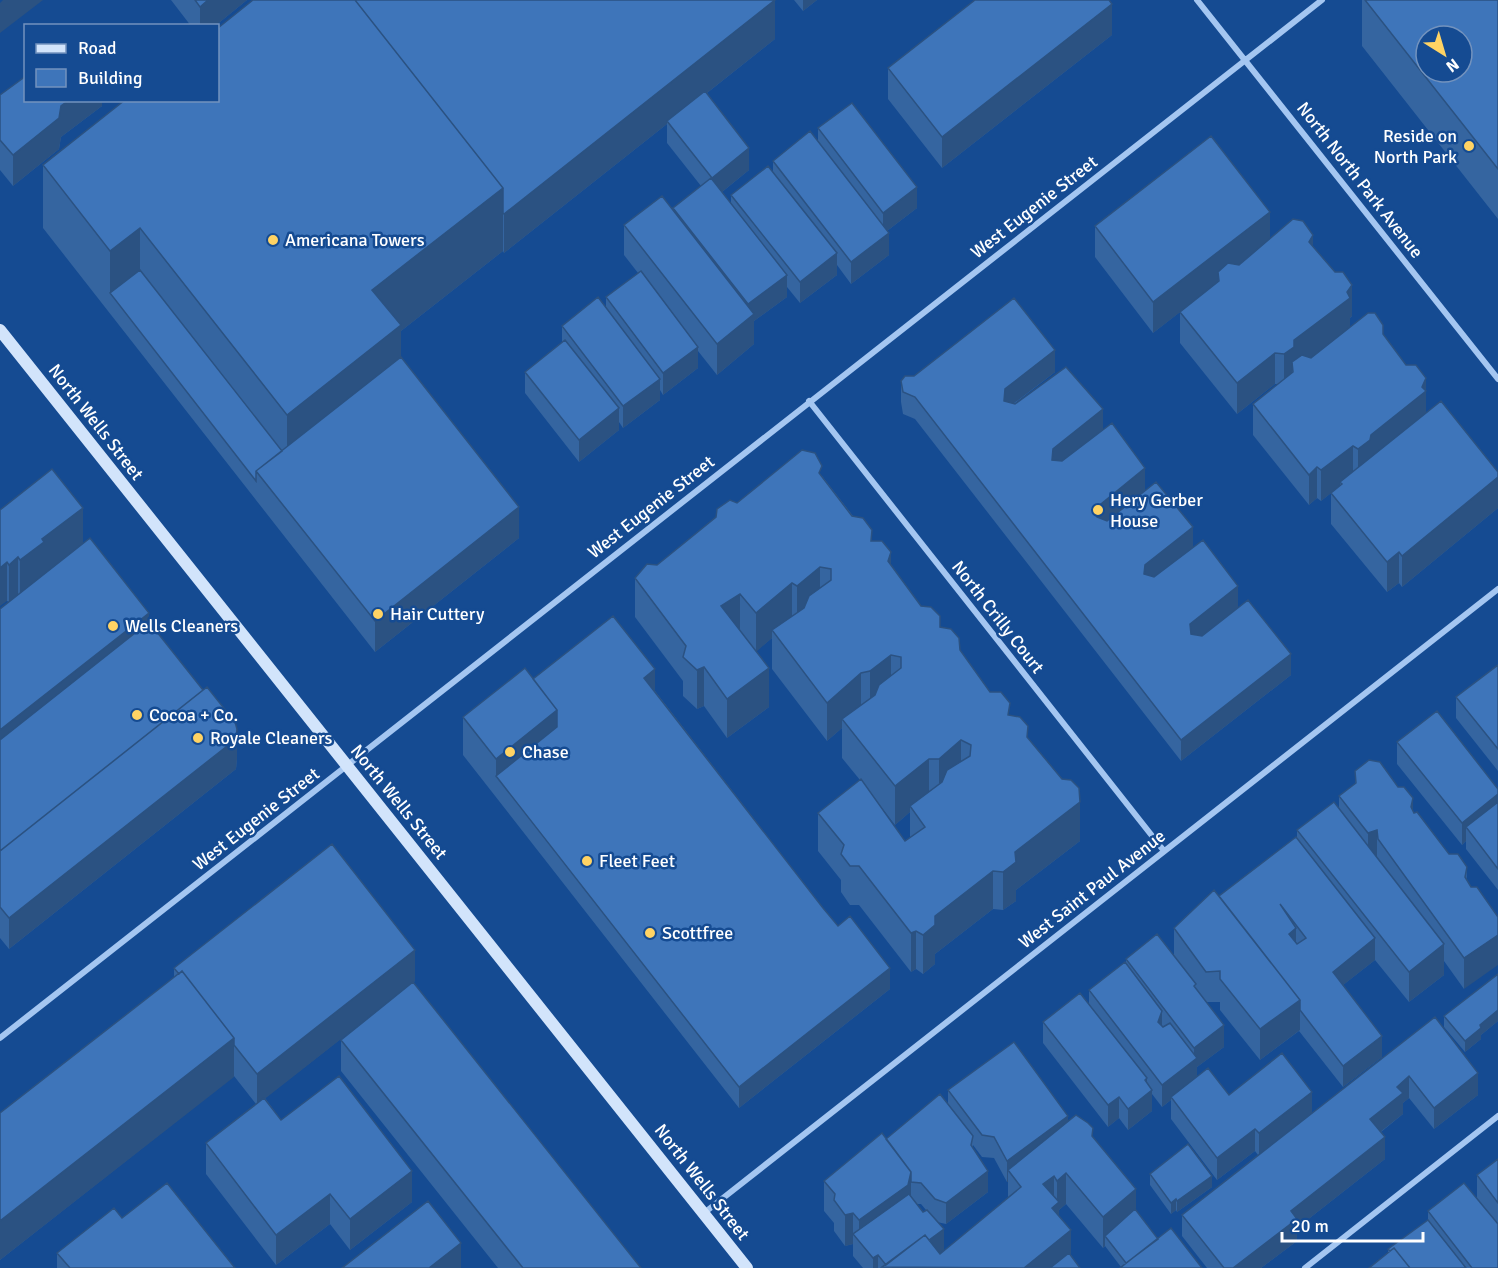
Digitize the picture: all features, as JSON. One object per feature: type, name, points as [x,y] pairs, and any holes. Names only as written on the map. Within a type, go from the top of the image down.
[{"type":"street","name":"North North Park Avenue","points":[[1197,0],[1498,379]]},
{"type":"street","name":"West Eugenie Street","points":[[0,1038],[1322,0]]},
{"type":"street","name":"North Wells Street","points":[[0,330],[747,1268]]},
{"type":"street","name":"North Crilly Court","points":[[809,401],[1164,851]]},
{"type":"street","name":"West Saint Paul Avenue","points":[[704,1214],[1498,589]]},
{"type":"street","points":[[1305,1268],[1498,1116]]},
{"type":"building","points":[[195,0],[208,0],[200,7]]},
{"type":"building","name":"Americana Towers","points":[[253,0],[355,0],[503,188],[372,290],[401,325],[287,415],[140,228],[110,251],[43,165],[122,102],[219,102],[219,27]]},
{"type":"building","points":[[355,0],[775,0],[504,214],[503,188]]},
{"type":"building","points":[[975,0],[1109,0],[1112,4],[942,137],[888,68]]},
{"type":"building","points":[[1365,0],[1498,0],[1498,169],[1431,84],[1474,84],[1474,24],[1414,24],[1414,62]]},
{"type":"building","points":[[24,77],[24,102],[66,102],[61,106],[59,118],[13,155],[0,140],[0,95]]},
{"type":"building","points":[[705,91],[749,148],[712,178],[667,121]]},
{"type":"building","points":[[852,103],[917,187],[883,213],[818,128]]},
{"type":"building","points":[[810,131],[889,233],[851,262],[773,161]]},
{"type":"building","points":[[1211,136],[1270,212],[1153,302],[1095,226]]},
{"type":"building","points":[[768,166],[837,253],[800,282],[731,195]]},
{"type":"building","points":[[711,178],[787,275],[748,304],[673,208]]},
{"type":"building","points":[[662,196],[754,314],[717,344],[624,225]]},
{"type":"building","points":[[1293,219],[1303,221],[1313,235],[1309,242],[1335,272],[1343,272],[1352,285],[1347,292],[1350,298],[1294,340],[1294,347],[1284,354],[1275,353],[1237,383],[1180,312],[1219,281],[1218,272],[1228,263],[1239,265]]},
{"type":"building","points":[[140,270],[282,451],[256,471],[256,481],[110,293]]},
{"type":"building","points":[[641,271],[698,347],[663,373],[606,297]]},
{"type":"building","points":[[598,297],[660,379],[623,406],[562,326]]},
{"type":"building","points":[[1014,298],[1055,350],[1005,389],[1004,401],[1015,404],[1066,367],[1103,409],[1053,449],[1052,460],[1062,461],[1112,423],[1145,468],[1096,508],[1097,517],[1107,521],[1156,482],[1193,527],[1145,565],[1144,574],[1154,577],[1203,540],[1238,586],[1190,624],[1191,634],[1202,636],[1248,600],[1291,654],[1181,740],[915,397],[903,392],[901,381],[905,376],[914,376]]},
{"type":"building","points":[[1368,313],[1375,313],[1383,325],[1383,334],[1406,365],[1416,365],[1426,378],[1422,387],[1426,391],[1371,435],[1370,440],[1358,449],[1353,446],[1321,470],[1317,467],[1309,475],[1253,404],[1293,372],[1292,362],[1302,355],[1311,358]]},
{"type":"building","points":[[565,340],[619,408],[579,440],[525,372]]},
{"type":"building","points":[[401,357],[519,507],[375,621],[256,471]]},
{"type":"building","points":[[1441,401],[1498,472],[1498,477],[1402,556],[1399,552],[1387,562],[1331,493],[1342,484],[1340,482]]},
{"type":"building","points":[[802,450],[815,453],[822,466],[819,473],[852,516],[863,518],[872,530],[871,541],[882,541],[891,552],[888,561],[921,606],[931,607],[940,616],[940,627],[951,629],[959,638],[960,650],[990,692],[1001,692],[1010,703],[1008,715],[1020,717],[1028,726],[1027,737],[1062,779],[1071,780],[1079,788],[1080,802],[1015,852],[1016,862],[1003,872],[993,871],[935,916],[935,925],[923,935],[916,931],[911,933],[859,866],[850,866],[841,854],[844,845],[818,813],[861,779],[905,841],[925,827],[910,806],[942,782],[947,770],[970,756],[971,745],[961,740],[939,759],[929,759],[895,786],[842,719],[875,695],[879,685],[901,668],[901,657],[891,655],[870,671],[861,673],[827,703],[772,630],[804,608],[809,596],[831,580],[831,569],[820,567],[797,586],[792,583],[756,613],[740,594],[721,606],[769,668],[727,699],[704,667],[697,670],[683,657],[686,646],[635,578],[647,564],[657,565],[716,517],[717,509],[730,500],[737,503]]},
{"type":"building","points":[[52,469],[83,508],[42,539],[44,542],[20,560],[18,557],[9,565],[7,562],[0,568],[0,510]]},
{"type":"building","points":[[90,538],[149,613],[0,730],[0,609]]},
{"type":"building","points":[[613,616],[655,669],[644,678],[823,908],[838,926],[850,916],[890,968],[739,1087],[496,776],[557,727],[557,710],[533,679]]},
{"type":"building","points":[[149,622],[203,690],[0,851],[0,740]]},
{"type":"building","points":[[1498,665],[1498,749],[1456,697]]},
{"type":"building","points":[[525,668],[557,710],[496,759],[463,717]]},
{"type":"building","points":[[207,687],[235,722],[236,739],[9,918],[0,907],[0,851]]},
{"type":"building","points":[[1437,711],[1498,789],[1498,794],[1462,823],[1397,742]]},
{"type":"building","points":[[1369,760],[1380,762],[1398,787],[1404,787],[1413,798],[1411,807],[1414,813],[1417,812],[1449,854],[1458,854],[1467,867],[1465,877],[1471,887],[1477,887],[1498,917],[1498,935],[1464,958],[1378,839],[1377,830],[1368,833],[1339,796],[1356,783],[1355,771]]},
{"type":"building","points":[[1334,802],[1444,944],[1409,972],[1297,830]]},
{"type":"building","points":[[1498,802],[1498,869],[1466,827]]},
{"type":"building","points":[[1296,837],[1375,938],[1333,972],[1382,1036],[1343,1066],[1300,1010],[1300,1000],[1219,896]],"holes":[[[1280,904],[1306,938],[1297,944],[1289,934],[1296,928]]]},
{"type":"building","points":[[332,844],[415,950],[257,1074],[234,1045],[234,1038],[182,971],[179,974],[174,968]]},
{"type":"building","points":[[1214,890],[1300,1000],[1260,1029],[1220,979],[1220,971],[1206,972],[1174,928]]},
{"type":"building","points":[[1157,934],[1224,1025],[1194,1048],[1126,959]]},
{"type":"building","points":[[1125,962],[1162,1011],[1158,1022],[1163,1027],[1170,1023],[1197,1058],[1162,1085],[1089,990]]},
{"type":"building","points":[[182,971],[234,1038],[0,1221],[0,1113]]},
{"type":"building","points":[[1498,974],[1498,1010],[1465,1041],[1444,1016]]},
{"type":"building","points":[[413,982],[641,1268],[523,1268],[341,1040]]},
{"type":"building","points":[[1080,993],[1147,1078],[1145,1080],[1152,1090],[1128,1109],[1119,1097],[1108,1105],[1043,1022]]},
{"type":"building","points":[[1435,1017],[1478,1073],[1434,1108],[1409,1076],[1397,1087],[1403,1093],[1370,1119],[1385,1137],[1291,1211],[1297,1219],[1233,1268],[1224,1268],[1182,1215]]},
{"type":"building","points":[[1014,1042],[1068,1116],[1007,1161],[994,1137],[982,1135],[948,1090]]},
{"type":"building","points":[[1282,1053],[1312,1092],[1259,1133],[1255,1129],[1217,1158],[1171,1097],[1208,1068],[1229,1095]]},
{"type":"building","points":[[339,1076],[412,1171],[350,1219],[330,1194],[276,1235],[206,1143],[264,1098],[281,1120]]},
{"type":"building","points":[[940,1094],[973,1136],[971,1145],[988,1171],[946,1203],[935,1199],[921,1183],[911,1182],[911,1172],[886,1139]]},
{"type":"building","points":[[1076,1115],[1093,1128],[1092,1136],[1136,1189],[1103,1217],[1066,1173],[1057,1181],[1054,1176],[1043,1184],[1059,1202],[1052,1208],[1071,1230],[1024,1268],[882,1267],[925,1235],[940,1254],[1021,1187],[1008,1170]]},
{"type":"building","points":[[882,1133],[911,1172],[908,1185],[859,1220],[853,1213],[845,1215],[834,1200],[835,1194],[824,1181]]},
{"type":"building","points":[[1188,1144],[1212,1176],[1171,1203],[1150,1174]]},
{"type":"building","points":[[1498,1159],[1498,1203],[1477,1175]]},
{"type":"building","points":[[167,1183],[235,1268],[70,1268],[57,1253],[114,1208],[122,1218]]},
{"type":"building","points":[[1464,1183],[1498,1224],[1498,1268],[1472,1268],[1428,1211]]},
{"type":"building","points":[[909,1194],[923,1212],[927,1210],[944,1229],[929,1240],[925,1235],[886,1265],[878,1255],[873,1258],[853,1234]]},
{"type":"building","points":[[428,1201],[461,1243],[429,1268],[342,1268]]},
{"type":"building","points":[[1135,1209],[1158,1239],[1126,1263],[1105,1236]]},
{"type":"building","points":[[1428,1220],[1466,1268],[1410,1268],[1394,1248],[1390,1251],[1388,1249]]},
{"type":"building","points":[[1171,1228],[1202,1268],[1120,1268]]},
{"type":"building","points":[[1394,1248],[1410,1268],[1369,1268]]},
{"type":"building","points":[[1069,1253],[1080,1268],[1050,1268]]},
{"type":"place","name":"Reside on North Park","points":[[1469,146]]},
{"type":"place","name":"Americana Towers","points":[[273,240]]},
{"type":"place","name":"Hery Gerber House","points":[[1098,510]]},
{"type":"place","name":"Hair Cuttery","points":[[378,614]]},
{"type":"place","name":"Wells Cleaners","points":[[113,626]]},
{"type":"place","name":"Cocoa + Co.","points":[[137,715]]},
{"type":"place","name":"Royale Cleaners","points":[[198,738]]},
{"type":"place","name":"Chase","points":[[510,752]]},
{"type":"place","name":"Fleet Feet","points":[[587,861]]},
{"type":"place","name":"Scottfree","points":[[650,933]]}]
